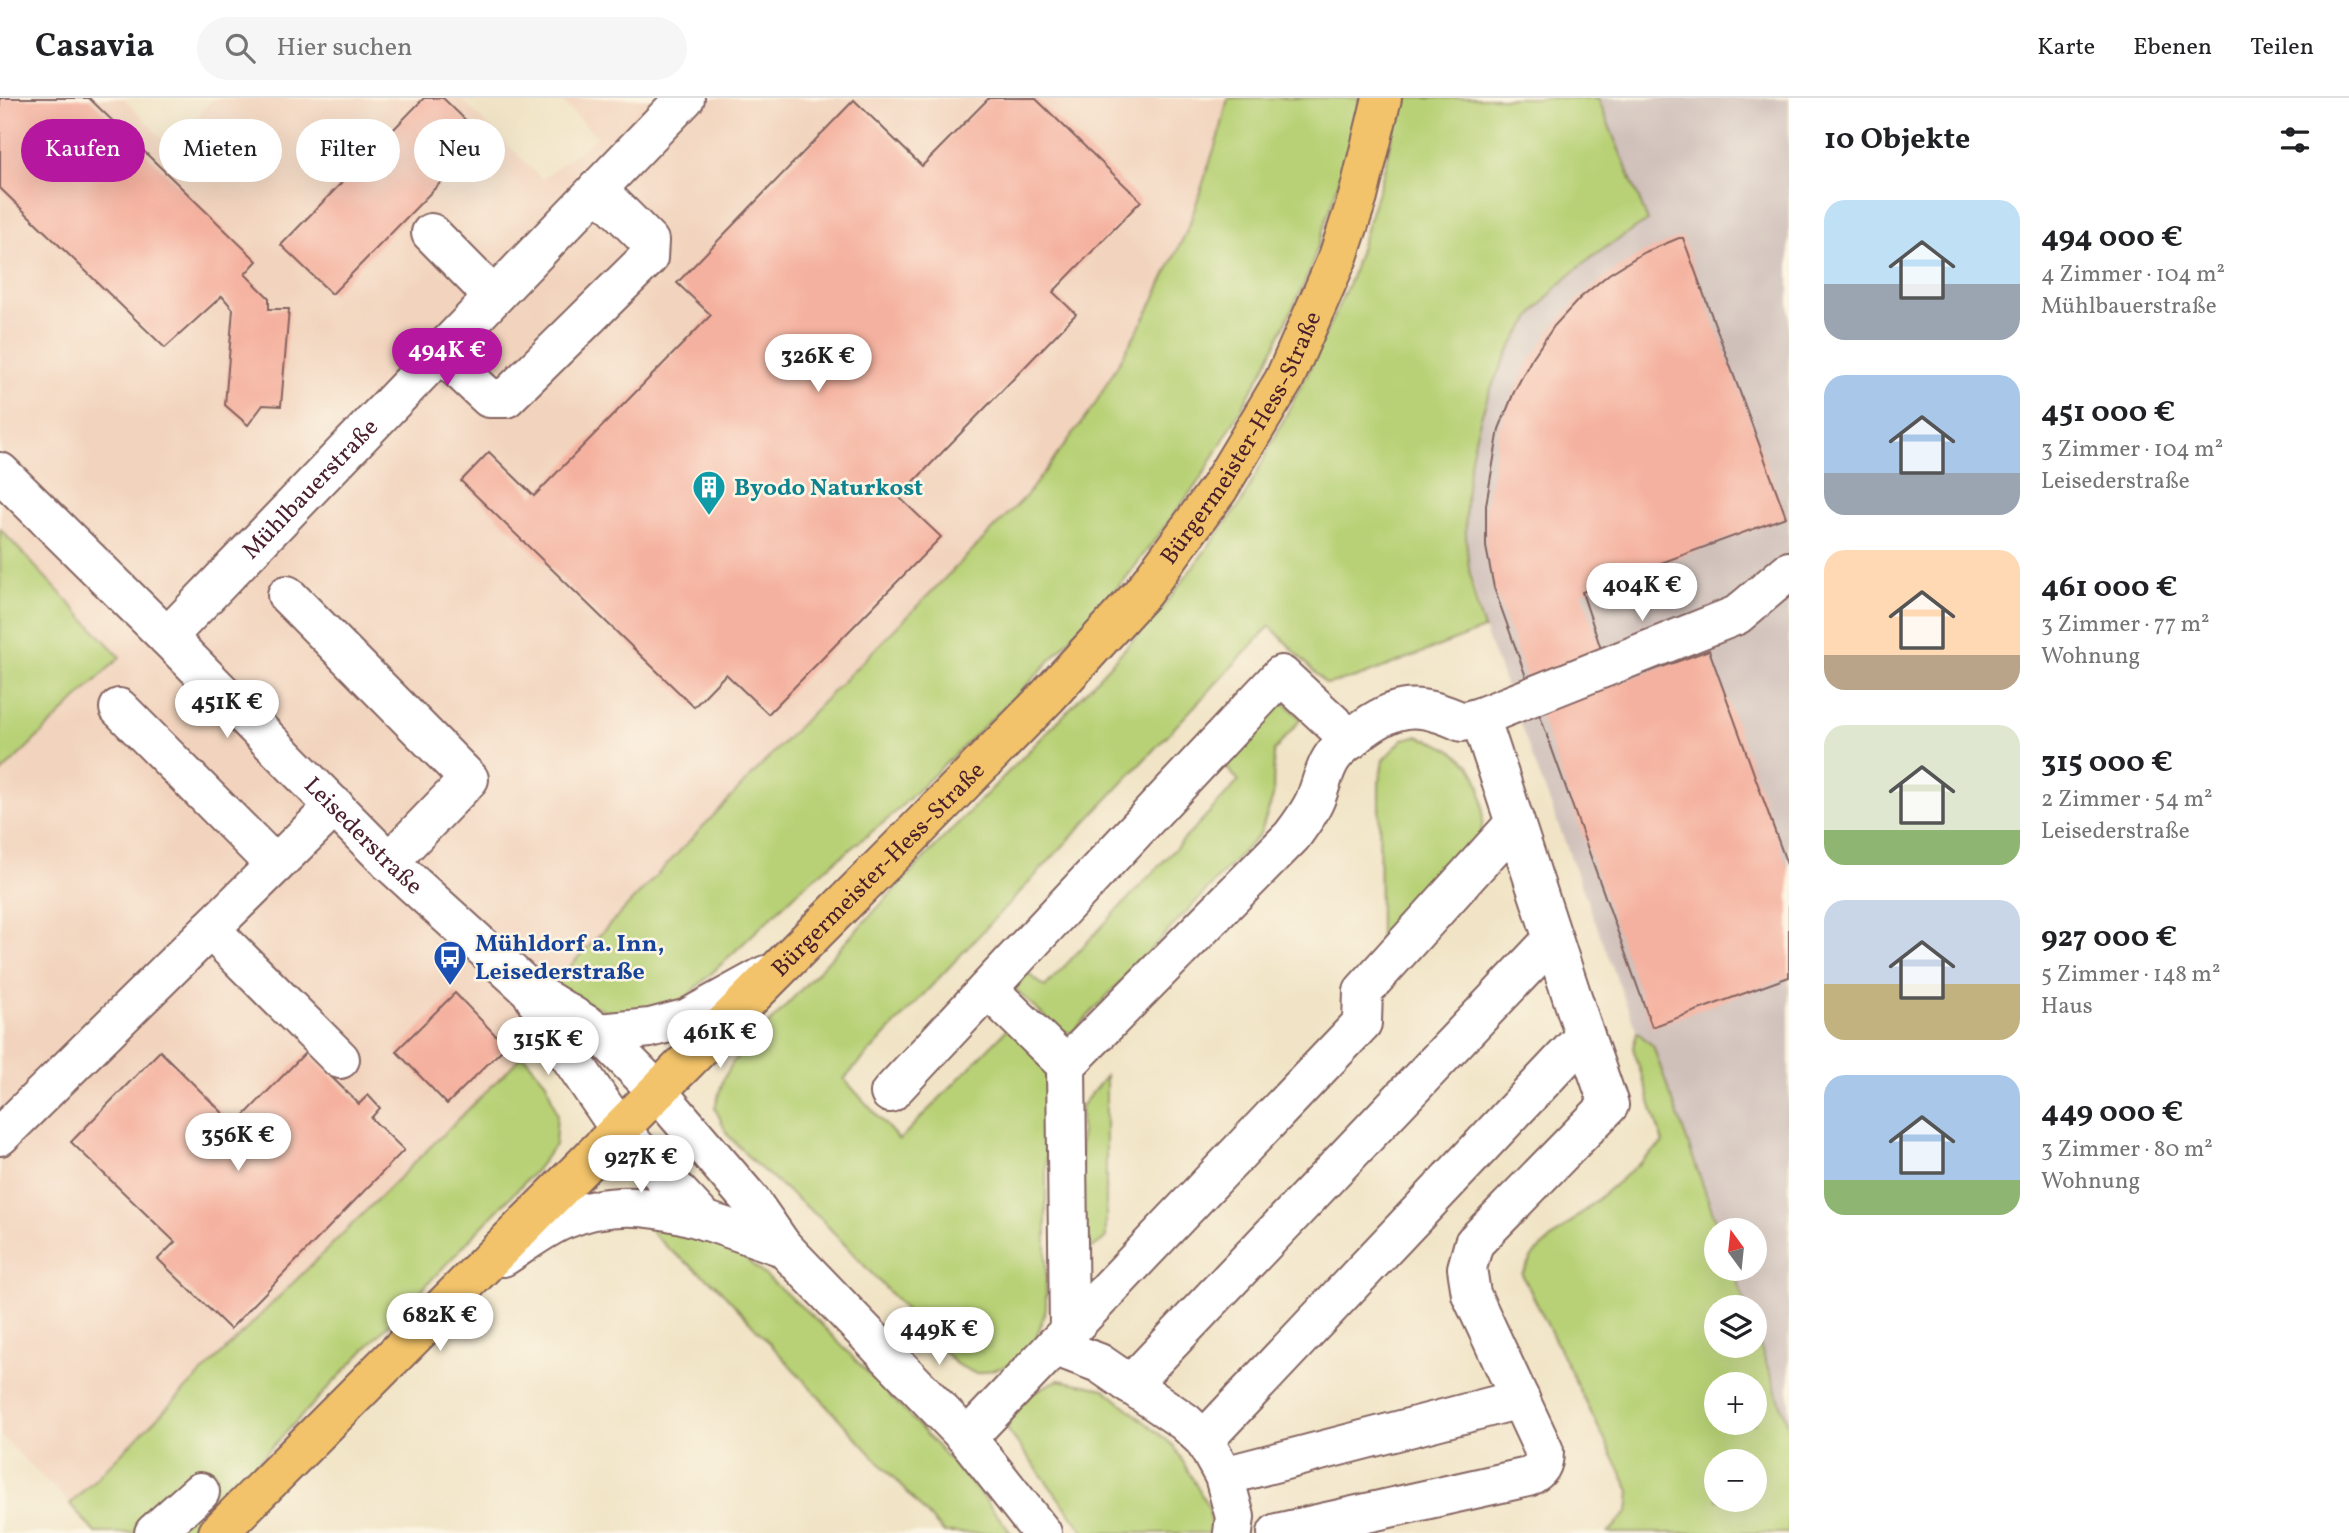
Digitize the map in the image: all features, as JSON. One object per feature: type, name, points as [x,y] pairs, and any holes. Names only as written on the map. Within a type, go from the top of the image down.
[{"type":"main road","name":"Bürgermeister-Hess-Straße","points":[[218,1533],[1046,697],[1143,592],[1184,539],[1251,438],[1284,380],[1338,257],[1358,197],[1382,98]]},
{"type":"street","name":"Mühlbauerstraße","points":[[167,636],[685,98]]},
{"type":"street","points":[[440,352],[489,398],[506,398],[648,258],[649,241],[597,189]]},
{"type":"street","points":[[431,233],[494,296]]},
{"type":"street","name":"Leisederstraße","points":[[0,472],[167,636],[389,862],[530,990],[600,1033],[656,1090],[751,1201],[782,1247],[967,1438],[1042,1533]]},
{"type":"street","points":[[1061,1339],[1066,1065],[1292,836],[1315,802],[1325,770],[1333,756],[1378,718],[1400,709],[1419,707],[1438,711],[1462,722],[1737,615],[1789,571]]},
{"type":"street","points":[[287,595],[469,779],[389,862]]},
{"type":"street","points":[[890,1093],[1281,675],[1351,740]]},
{"type":"street","points":[[119,708],[275,865]]},
{"type":"street","points":[[1277,1533],[1528,1477],[1540,1470],[1544,1461],[1544,1451],[1471,1294],[1467,1268],[1474,1243],[1609,1105],[1479,717]]},
{"type":"street","points":[[0,1136],[335,806]]},
{"type":"street","points":[[967,1438],[1362,1023],[1363,991],[1515,823]]},
{"type":"street","points":[[210,929],[341,1059]]},
{"type":"street","points":[[1130,1385],[1553,939]]},
{"type":"street","points":[[600,1033],[650,1028],[688,1018],[778,969]]},
{"type":"street","points":[[988,989],[1066,1065]]},
{"type":"street","points":[[530,990],[568,1054],[620,1130],[705,1221]]},
{"type":"street","points":[[1204,1440],[1585,1036]]},
{"type":"street","points":[[477,1273],[562,1220],[604,1207],[633,1205],[667,1209],[782,1247]]},
{"type":"street","points":[[1061,1339],[1185,1422],[1204,1440],[1224,1476],[1235,1517],[1233,1533]]},
{"type":"street","points":[[1224,1476],[1520,1399]]},
{"type":"street","points":[[154,1533],[200,1492]]},
{"type":"shaded area","points":[[0,98],[123,98],[144,119],[21,119],[21,182],[145,182],[145,120],[159,135],[159,182],[282,182],[282,119],[194,119],[215,98],[460,98],[481,119],[414,119],[414,182],[505,182],[505,142],[542,179],[597,137],[559,98],[1228,98],[1189,226],[1149,310],[1094,406],[1026,496],[798,727],[539,998],[560,1018],[70,1504],[0,1435],[0,774],[120,657],[0,529]]},
{"type":"shaded area","points":[[1598,98],[1789,98],[1789,1427],[1764,1358],[1767,1358],[1767,1295],[1742,1295],[1737,1281],[1768,1281],[1768,1218],[1715,1218],[1653,1046],[1637,1032],[1484,629],[1465,545],[1466,498],[1475,438],[1484,404],[1521,332],[1546,298],[1575,271],[1609,244],[1648,220]]},
{"type":"green space","points":[[1228,98],[1360,98],[1345,163],[1309,273],[1264,369],[1202,477],[1126,578],[1031,681],[889,818],[805,885],[681,1002],[617,1015],[552,985],[798,727],[1026,496],[1094,406],[1149,310],[1189,226]]},
{"type":"green space","points":[[1400,98],[1598,98],[1648,221],[1594,256],[1558,286],[1520,333],[1499,371],[1483,412],[1472,455],[1466,499],[1466,543],[1472,587],[1484,629],[1356,678],[1326,684],[1270,626],[844,1079],[899,1140],[1012,1024],[1046,1072],[1046,1309],[1033,1347],[1007,1366],[976,1374],[956,1364],[821,1219],[754,1163],[727,1134],[715,1108],[723,1080],[733,1062],[927,855],[1065,714],[1162,608],[1241,503],[1310,368],[1351,278],[1383,175]]},
{"type":"green space","points":[[0,529],[120,657],[0,774]]},
{"type":"green space","points":[[1281,699],[1301,719],[1274,751],[1273,797],[1260,834],[1072,1033],[1060,1031],[1014,988],[1028,973],[1045,987],[1239,781],[1222,763]]},
{"type":"green space","points":[[1417,736],[1451,750],[1473,770],[1482,798],[1481,835],[1380,948],[1379,784],[1383,760],[1403,739]]},
{"type":"green space","points":[[1637,1032],[1653,1046],[1715,1218],[1704,1218],[1704,1281],[1737,1281],[1742,1295],[1704,1295],[1704,1358],[1764,1358],[1789,1427],[1789,1533],[1608,1533],[1628,1512],[1630,1491],[1522,1274],[1534,1254],[1663,1143],[1633,1048]]},
{"type":"green space","points":[[523,1055],[546,1082],[557,1114],[555,1145],[535,1171],[190,1533],[95,1533],[70,1504]]},
{"type":"green space","points":[[1106,1076],[1106,1238],[1089,1250],[1080,1244],[1081,1106]]},
{"type":"green space","points":[[648,1220],[730,1245],[819,1322],[980,1493],[1011,1533],[944,1533],[716,1285],[653,1234]]},
{"type":"green space","points":[[1059,1380],[1104,1389],[1174,1446],[1209,1508],[1212,1533],[1085,1533],[1007,1429],[1015,1411],[1027,1398]]},
{"type":"building","points":[[0,98],[89,98],[111,119],[21,119],[21,182],[145,182],[145,152],[159,166],[159,182],[176,182],[257,261],[245,274],[269,298],[269,309],[289,309],[281,406],[263,405],[248,425],[225,405],[233,309],[222,296],[165,348],[0,188]]},
{"type":"building","points":[[424,98],[443,98],[465,119],[414,119],[414,182],[441,182],[332,294],[281,245],[342,182],[400,182],[400,123]]},
{"type":"building","points":[[989,98],[1035,98],[1141,201],[1053,292],[1076,314],[899,497],[941,537],[768,714],[726,674],[694,707],[461,481],[489,452],[534,496],[711,315],[677,283],[854,100],[922,166]]},
{"type":"building","points":[[1683,238],[1786,517],[1582,592],[1613,685],[1709,650],[1789,870],[1789,977],[1652,1027],[1494,588],[1486,547],[1486,505],[1499,429],[1531,360],[1554,326],[1580,298],[1609,274],[1643,253]]},
{"type":"building","points":[[455,993],[506,1046],[447,1104],[396,1051]]},
{"type":"building","points":[[160,1051],[235,1125],[306,1052],[359,1104],[368,1095],[380,1108],[371,1118],[404,1150],[230,1329],[158,1259],[175,1242],[71,1142]]},
{"type":"place","name":"Byodo Naturkost","points":[[709,517]]},
{"type":"place","name":"Mühldorf a. Inn, Leisederstraße","points":[[450,987]]}]
